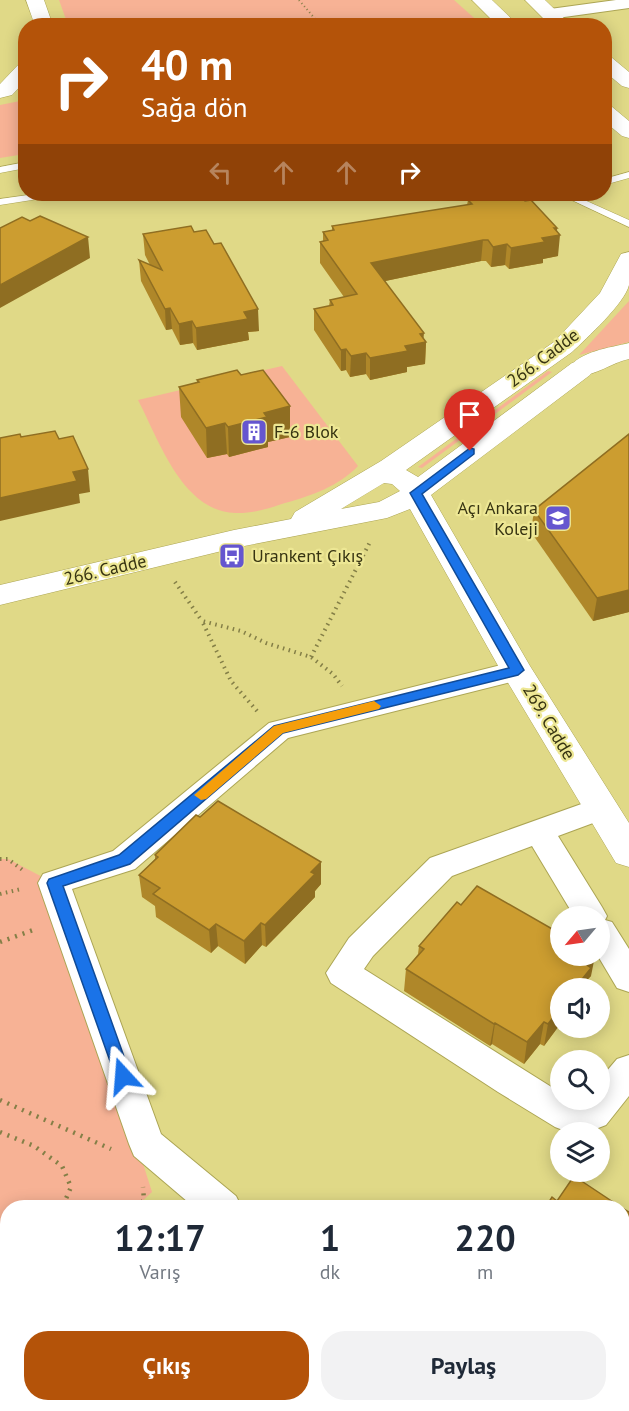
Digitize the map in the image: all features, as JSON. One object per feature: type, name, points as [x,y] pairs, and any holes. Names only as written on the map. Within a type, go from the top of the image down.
[{"type":"main road","points":[[35,0],[41,18]]},
{"type":"main road","points":[[481,0],[501,18]]},
{"type":"main road","points":[[534,0],[564,13]]},
{"type":"main road","points":[[612,67],[629,81]]},
{"type":"main road","points":[[0,92],[5,91],[18,77]]},
{"type":"main road","points":[[612,117],[628,132]]},
{"type":"main road","name":"266. Cadde","points":[[280,529],[370,480],[563,347],[587,324],[610,296],[629,259]]},
{"type":"main road","name":"266. Cadde","points":[[0,595],[280,529],[329,522],[387,509],[416,493],[562,381],[606,356],[629,351]]},
{"type":"main road","points":[[416,493],[409,482],[393,474],[370,480],[366,498],[434,528]]},
{"type":"main road","name":"269. Cadde","points":[[416,493],[434,528],[518,670],[629,853]]},
{"type":"street","points":[[564,13],[629,3]]},
{"type":"street","points":[[214,1200],[147,1144],[54,883],[124,860],[279,730],[518,670]]},
{"type":"street","points":[[602,808],[441,867],[361,947],[343,973],[568,1116],[593,1114],[629,1070]]},
{"type":"street","points":[[539,831],[585,906]]},
{"type":"street","points":[[610,947],[629,978]]},
{"type":"lane","points":[[0,170],[18,167]]},
{"type":"lane","points":[[612,180],[629,175]]},
{"type":"lane","points":[[0,202],[18,199]]},
{"type":"lane","points":[[579,201],[629,225]]},
{"type":"path","points":[[299,0],[314,18]]},
{"type":"path","points":[[311,657],[387,509]]},
{"type":"path","points":[[158,558],[202,621],[235,689],[246,703],[262,715]]},
{"type":"path","points":[[202,621],[242,631],[266,643],[311,657],[333,674],[344,691]]},
{"type":"path","points":[[0,1100],[121,1154]]},
{"type":"path","points":[[0,1132],[34,1146],[62,1166],[71,1186],[65,1200]]},
{"type":"path","points":[[143,1182],[144,1200]]},
{"type":"shaded area","points":[[59,0],[454,0],[474,18],[65,18]]},
{"type":"shaded area","points":[[18,101],[18,155],[0,158],[0,105]]},
{"type":"shaded area","points":[[629,301],[629,342],[579,355]]},
{"type":"shaded area","points":[[282,366],[358,466],[342,479],[324,489],[273,507],[241,513],[216,509],[200,500],[174,471],[138,400]]},
{"type":"shaded area","points":[[548,371],[552,372],[422,468],[418,467]]},
{"type":"shaded area","points":[[0,859],[8,859],[54,883],[152,1192],[143,1200],[0,1200]]},
{"type":"building","points":[[469,201],[532,201],[557,228],[554,228],[560,235],[542,238],[545,242],[511,248],[507,244],[493,247],[488,240],[483,240],[371,263],[424,333],[420,334],[426,342],[405,346],[408,351],[370,358],[366,353],[351,356],[346,349],[341,350],[314,309],[333,305],[330,300],[357,294],[320,242],[328,240],[323,232],[334,230],[332,226],[472,204]]},
{"type":"building","points":[[40,216],[88,237],[0,285],[0,228],[22,217],[30,221]]},
{"type":"building","points":[[191,226],[194,232],[206,230],[214,244],[221,243],[258,309],[244,312],[248,319],[196,328],[192,321],[179,324],[170,308],[165,309],[139,260],[162,270],[143,234]]},
{"type":"building","points":[[237,370],[241,375],[263,370],[290,406],[264,413],[267,417],[228,427],[225,423],[206,428],[179,387]]},
{"type":"building","points":[[55,431],[59,439],[73,436],[88,469],[73,472],[77,481],[0,498],[0,438]]},
{"type":"building","points":[[629,434],[629,590],[597,598],[534,510]]},
{"type":"building","points":[[218,801],[321,862],[311,872],[315,874],[265,925],[261,923],[244,941],[216,924],[209,930],[153,894],[160,888],[139,875],[158,857],[155,855],[196,815],[200,817]]},
{"type":"building","points":[[477,886],[550,928],[550,966],[588,966],[591,968],[583,978],[550,978],[550,1021],[548,1024],[544,1022],[527,1042],[406,969],[424,949],[419,946],[457,902],[461,905]]},
{"type":"building","points":[[570,1182],[583,1182],[610,1200],[558,1200]]},
{"type":"slow traffic","points":[[201,795],[279,730],[374,706]]},
{"type":"place","name":"F-6 Blok","points":[[254,432]]},
{"type":"place","name":"Açı Ankara Koleji","points":[[558,518]]},
{"type":"place","name":"Urankent Çıkış","points":[[232,556]]},
{"type":"route","points":[[123,1076],[54,883],[124,860],[279,730],[518,670],[434,528],[416,493],[470,451]]}]
